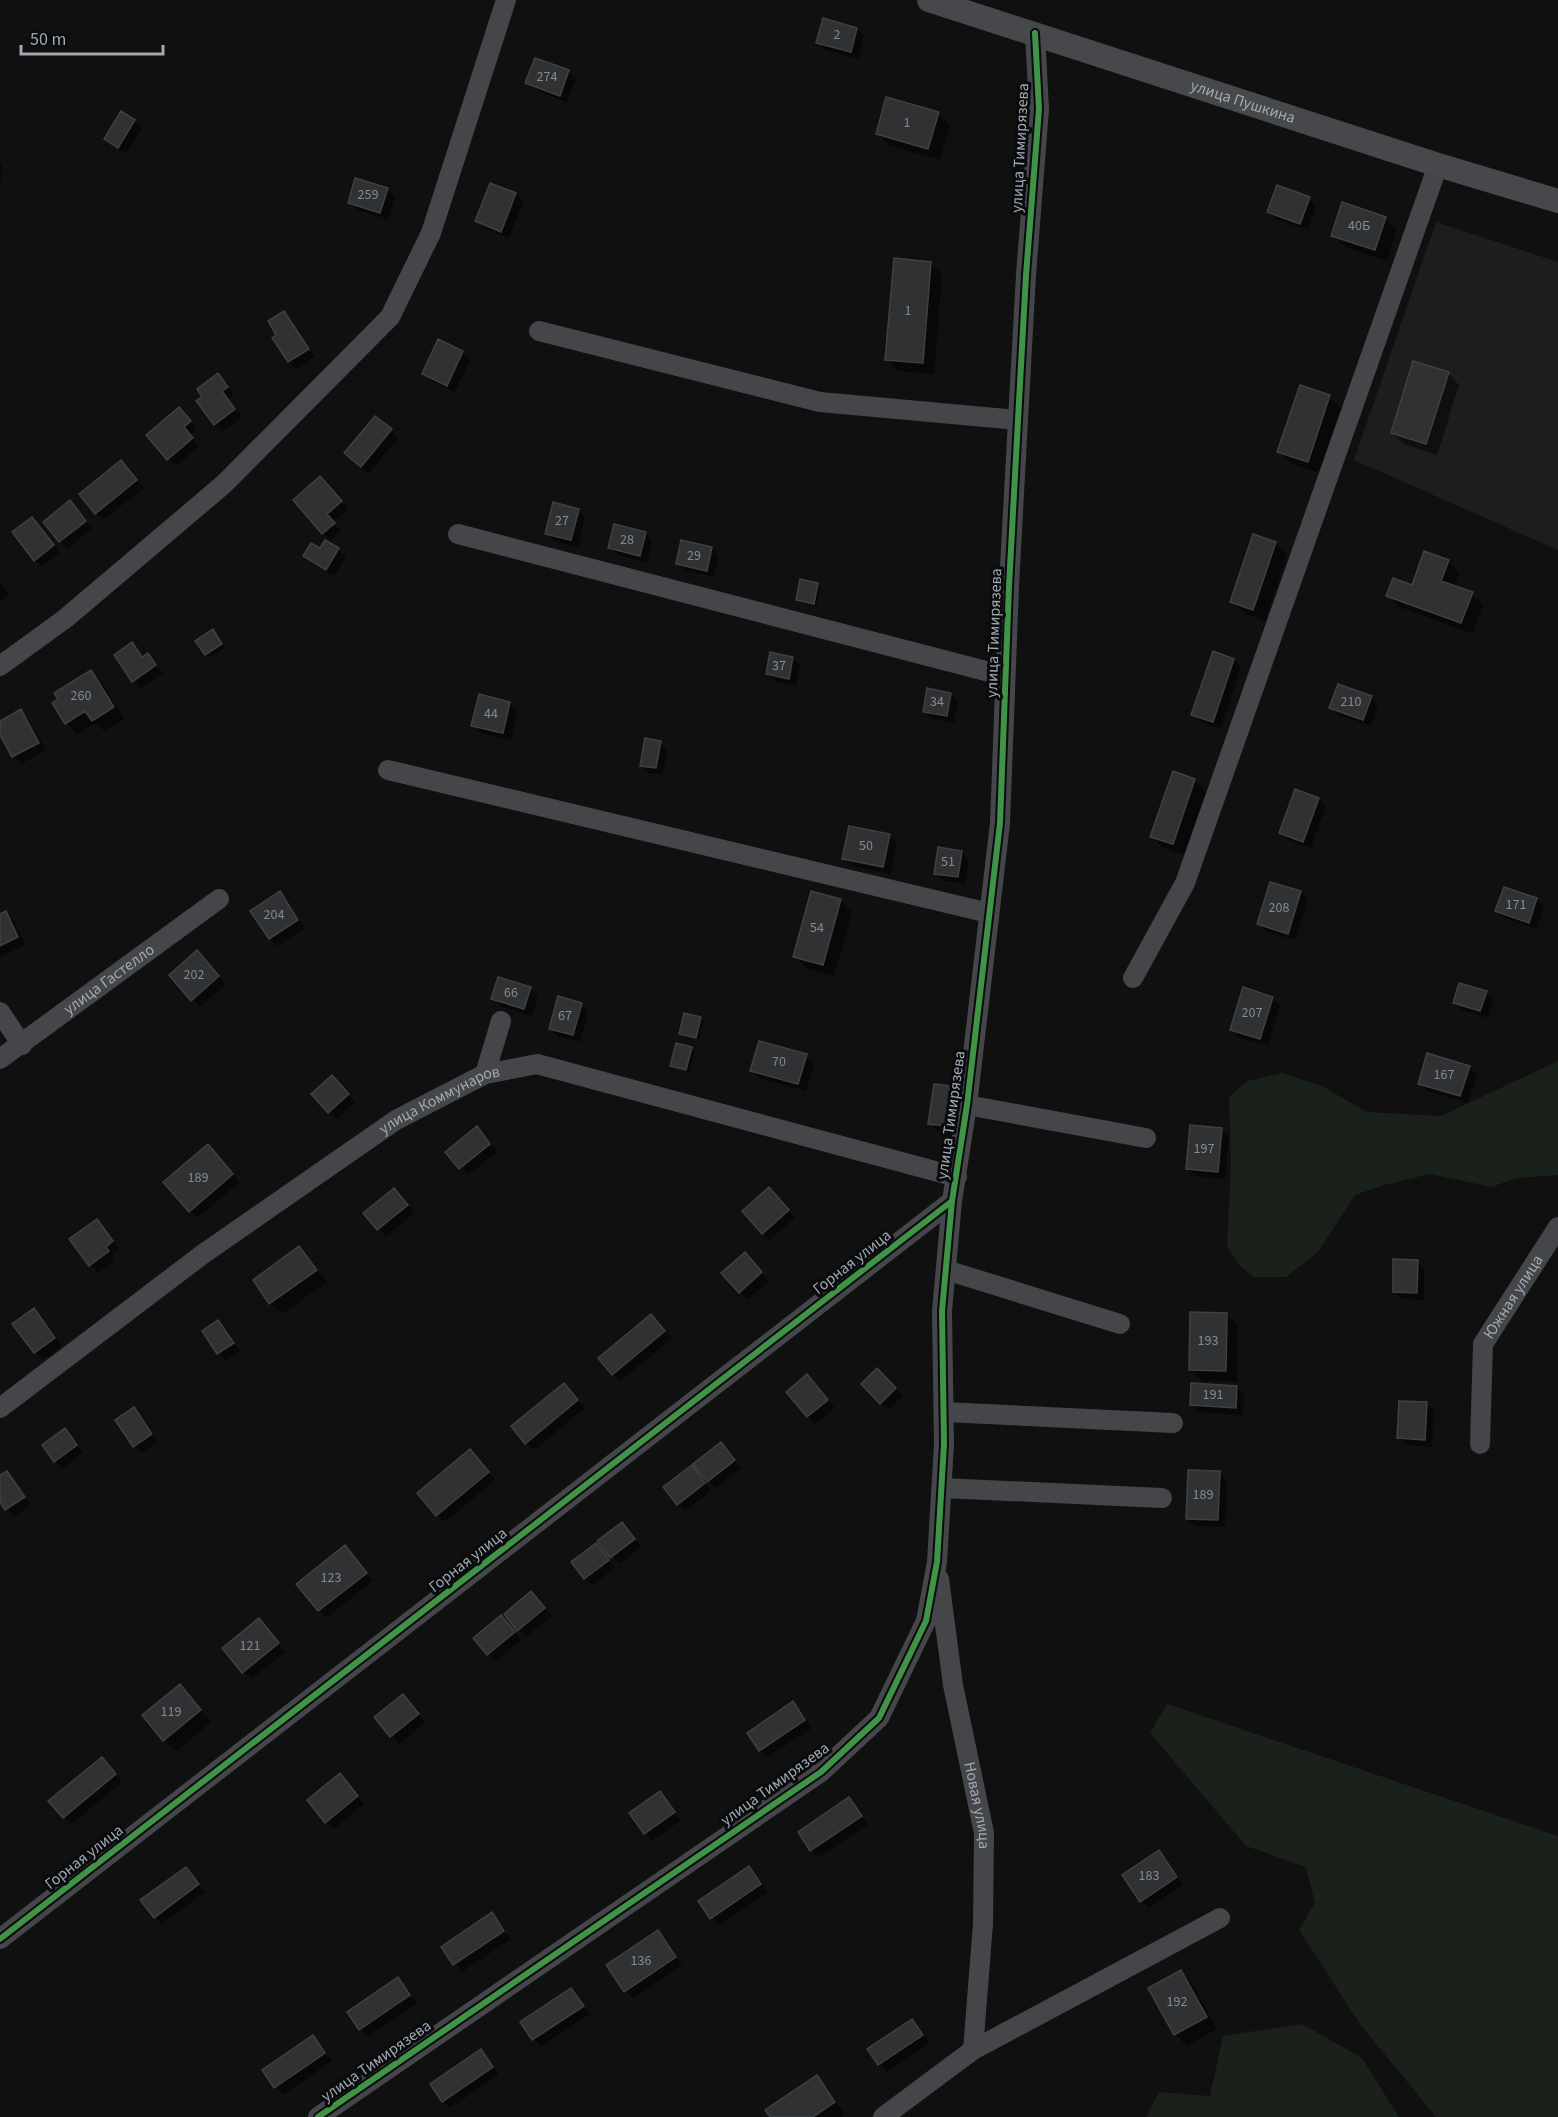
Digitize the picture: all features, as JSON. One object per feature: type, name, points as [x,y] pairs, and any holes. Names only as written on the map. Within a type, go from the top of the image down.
[{"type":"main road","name":"улица Пушкина","points":[[930,0],[1438,165],[1558,201]]},
{"type":"street","points":[[0,666],[66,618],[224,484],[390,316],[431,233],[506,0]]},
{"type":"street","name":"улица Тимирязева","points":[[318,2117],[821,1772],[879,1718],[926,1621],[937,1562],[942,1488],[944,1412],[942,1311],[952,1201],[967,1105],[1000,823],[1018,420],[1039,109],[1035,33]]},
{"type":"street","points":[[1133,978],[1185,883],[1438,165]]},
{"type":"street","points":[[539,332],[820,402],[1018,420]]},
{"type":"street","points":[[458,534],[1005,676]]},
{"type":"street","points":[[388,770],[990,913]]},
{"type":"street","name":"улица Гастелло","points":[[0,1059],[219,898]]},
{"type":"street","points":[[0,1012],[22,1045]]},
{"type":"street","points":[[485,1074],[501,1021]]},
{"type":"street","name":"улица Коммунаров","points":[[0,1408],[203,1254],[387,1126],[485,1074],[537,1064],[957,1177]]},
{"type":"street","points":[[967,1105],[1146,1138]]},
{"type":"street","name":"Горная улица","points":[[0,1939],[952,1201]]},
{"type":"street","name":"Южная улица","points":[[1480,1444],[1484,1344],[1558,1227]]},
{"type":"street","points":[[946,1270],[1120,1324]]},
{"type":"street","points":[[944,1412],[1173,1423]]},
{"type":"street","points":[[942,1488],[1162,1498]]},
{"type":"street","name":"Новая улица","points":[[937,1562],[953,1685],[984,1833],[983,1924],[973,2050]]},
{"type":"street","points":[[883,2117],[973,2050],[1220,1918]]},
{"type":"shaded area","points":[[1436,222],[1558,262],[1558,550],[1354,460]]},
{"type":"shaded area","points":[[1558,1061],[1558,1175],[1516,1178],[1492,1187],[1430,1174],[1384,1185],[1355,1195],[1318,1252],[1286,1277],[1254,1277],[1240,1266],[1227,1246],[1231,1163],[1229,1097],[1247,1081],[1282,1073],[1322,1086],[1367,1112],[1441,1116]]},
{"type":"shaded area","points":[[1167,1704],[1558,1836],[1558,2117],[1436,2117],[1360,2024],[1299,1930],[1315,1903],[1306,1867],[1246,1846],[1150,1733]]},
{"type":"shaded area","points":[[1302,2024],[1362,2058],[1399,2117],[1146,2117],[1159,2092],[1210,2096],[1223,2036]]},
{"type":"building","points":[[823,18],[857,28],[851,52],[816,43]]},
{"type":"building","points":[[535,58],[569,70],[560,96],[525,83]]},
{"type":"building","points":[[886,97],[939,112],[928,149],[876,134]]},
{"type":"building","points":[[121,111],[135,120],[118,148],[104,139]]},
{"type":"building","points":[[355,178],[388,188],[380,213],[348,203]]},
{"type":"building","points":[[490,183],[516,193],[501,232],[475,221]]},
{"type":"building","points":[[1277,185],[1310,197],[1300,224],[1267,212]]},
{"type":"building","points":[[1342,202],[1386,217],[1375,250],[1331,236]]},
{"type":"building","points":[[894,258],[931,262],[923,363],[885,360]]},
{"type":"building","points":[[284,311],[309,349],[288,362],[272,338],[276,335],[268,321]]},
{"type":"building","points":[[438,339],[463,351],[447,386],[422,374]]},
{"type":"building","points":[[1413,361],[1449,372],[1426,444],[1391,433]]},
{"type":"building","points":[[218,373],[228,387],[222,391],[235,409],[214,425],[196,401],[202,397],[197,389]]},
{"type":"building","points":[[1300,385],[1330,395],[1308,462],[1277,452]]},
{"type":"building","points":[[179,407],[191,421],[184,427],[193,438],[167,460],[146,435]]},
{"type":"building","points":[[375,416],[392,429],[361,467],[344,453]]},
{"type":"building","points":[[121,460],[137,480],[95,514],[79,494]]},
{"type":"building","points":[[320,476],[342,501],[327,514],[335,523],[322,534],[293,500]]},
{"type":"building","points":[[70,500],[86,521],[59,542],[43,522]]},
{"type":"building","points":[[553,502],[579,509],[571,540],[545,534]]},
{"type":"building","points":[[32,517],[54,545],[34,561],[12,532]]},
{"type":"building","points":[[614,524],[646,532],[640,556],[608,548]]},
{"type":"building","points":[[1253,534],[1276,542],[1253,610],[1230,602]]},
{"type":"building","points":[[325,540],[339,548],[326,570],[303,556],[311,543],[320,548]]},
{"type":"building","points":[[681,540],[712,547],[707,571],[676,564]]},
{"type":"building","points":[[1424,551],[1449,560],[1441,581],[1473,592],[1461,623],[1386,596],[1393,578],[1412,585]]},
{"type":"building","points":[[800,579],[818,583],[814,604],[796,600]]},
{"type":"building","points":[[213,629],[222,644],[205,655],[195,641]]},
{"type":"building","points":[[132,642],[142,657],[148,653],[156,665],[132,682],[114,655]]},
{"type":"building","points":[[1213,651],[1234,659],[1213,722],[1191,715]]},
{"type":"building","points":[[770,652],[793,657],[789,679],[766,674]]},
{"type":"building","points":[[91,670],[114,707],[92,721],[85,711],[65,724],[52,703],[58,699],[54,693]]},
{"type":"building","points":[[1338,684],[1372,696],[1363,720],[1329,708]]},
{"type":"building","points":[[927,688],[951,693],[947,716],[923,712]]},
{"type":"building","points":[[479,694],[510,702],[503,733],[471,726]]},
{"type":"building","points":[[21,709],[39,743],[12,757],[0,735],[0,721]]},
{"type":"building","points":[[645,738],[661,741],[656,768],[640,766]]},
{"type":"building","points":[[1173,771],[1195,779],[1173,844],[1150,837]]},
{"type":"building","points":[[1295,789],[1319,798],[1303,842],[1279,833]]},
{"type":"building","points":[[849,826],[890,834],[883,867],[842,859]]},
{"type":"building","points":[[938,847],[962,851],[958,877],[934,874]]},
{"type":"building","points":[[1270,882],[1301,891],[1288,934],[1257,924]]},
{"type":"building","points":[[1504,887],[1537,898],[1529,923],[1495,911]]},
{"type":"building","points":[[280,891],[298,920],[269,939],[250,911]]},
{"type":"building","points":[[811,891],[841,899],[823,965],[793,957]]},
{"type":"building","points":[[6,911],[18,937],[0,946],[0,914]]},
{"type":"building","points":[[197,950],[219,976],[191,1001],[169,975]]},
{"type":"building","points":[[498,977],[531,987],[524,1009],[491,999]]},
{"type":"building","points":[[1459,983],[1487,991],[1480,1011],[1453,1003]]},
{"type":"building","points":[[1243,987],[1273,997],[1260,1039],[1230,1030]]},
{"type":"building","points":[[558,996],[582,1003],[573,1035],[549,1029]]},
{"type":"building","points":[[684,1013],[701,1017],[696,1038],[679,1034]]},
{"type":"building","points":[[759,1041],[807,1054],[798,1084],[750,1071]]},
{"type":"building","points":[[676,1043],[692,1047],[686,1070],[670,1066]]},
{"type":"building","points":[[1427,1053],[1470,1066],[1460,1096],[1418,1084]]},
{"type":"building","points":[[332,1075],[349,1094],[328,1113],[311,1094]]},
{"type":"building","points":[[934,1084],[951,1086],[945,1126],[928,1124]]},
{"type":"building","points":[[1190,1125],[1222,1128],[1218,1172],[1186,1169]]},
{"type":"building","points":[[477,1126],[490,1144],[459,1169],[445,1152]]},
{"type":"building","points":[[208,1144],[233,1174],[189,1212],[163,1182]]},
{"type":"building","points":[[769,1187],[789,1210],[762,1234],[742,1211]]},
{"type":"building","points":[[394,1188],[408,1205],[377,1230],[363,1213]]},
{"type":"building","points":[[97,1219],[113,1241],[106,1247],[109,1251],[89,1266],[69,1239]]},
{"type":"building","points":[[299,1246],[317,1270],[269,1304],[253,1280]]},
{"type":"building","points":[[745,1252],[762,1272],[739,1293],[721,1273]]},
{"type":"building","points":[[1393,1259],[1418,1260],[1417,1293],[1393,1292]]},
{"type":"building","points":[[34,1308],[55,1338],[34,1353],[12,1324]]},
{"type":"building","points":[[1190,1312],[1227,1313],[1226,1371],[1189,1370]]},
{"type":"building","points":[[651,1314],[665,1331],[612,1375],[598,1358]]},
{"type":"building","points":[[218,1320],[234,1343],[217,1354],[202,1331]]},
{"type":"building","points":[[877,1368],[896,1388],[880,1404],[861,1384]]},
{"type":"building","points":[[807,1374],[828,1400],[807,1417],[786,1392]]},
{"type":"building","points":[[564,1383],[578,1400],[525,1444],[511,1426]]},
{"type":"building","points":[[1191,1383],[1237,1386],[1236,1408],[1190,1405]]},
{"type":"building","points":[[1399,1401],[1427,1402],[1425,1440],[1397,1438]]},
{"type":"building","points":[[134,1407],[152,1434],[133,1447],[115,1420]]},
{"type":"building","points":[[65,1428],[77,1445],[54,1462],[42,1445]]},
{"type":"building","points":[[721,1442],[735,1460],[707,1482],[693,1464]]},
{"type":"building","points":[[470,1449],[489,1472],[436,1516],[417,1493]]},
{"type":"building","points":[[692,1465],[705,1483],[677,1505],[663,1487]]},
{"type":"building","points":[[1188,1470],[1220,1471],[1218,1520],[1186,1519]]},
{"type":"building","points":[[7,1471],[25,1497],[5,1510],[0,1502],[0,1475]]},
{"type":"building","points":[[622,1522],[635,1539],[610,1558],[597,1541]]},
{"type":"building","points":[[596,1543],[609,1560],[584,1579],[571,1562]]},
{"type":"building","points":[[345,1545],[367,1573],[318,1611],[296,1584]]},
{"type":"building","points":[[531,1591],[545,1608],[517,1631],[504,1614]]},
{"type":"building","points":[[501,1615],[515,1632],[487,1655],[473,1638]]},
{"type":"building","points":[[259,1618],[279,1643],[242,1673],[222,1648]]},
{"type":"building","points":[[180,1684],[201,1710],[163,1741],[142,1715]]},
{"type":"building","points":[[403,1694],[419,1714],[390,1737],[374,1717]]},
{"type":"building","points":[[793,1701],[805,1720],[759,1751],[747,1733]]},
{"type":"building","points":[[102,1757],[116,1774],[63,1818],[48,1801]]},
{"type":"building","points":[[340,1773],[358,1796],[325,1823],[307,1800]]},
{"type":"building","points":[[660,1791],[675,1812],[644,1834],[629,1813]]},
{"type":"building","points":[[849,1797],[862,1816],[810,1851],[798,1832]]},
{"type":"building","points":[[1159,1850],[1177,1877],[1140,1902],[1122,1875]]},
{"type":"building","points":[[749,1866],[761,1884],[710,1919],[698,1901]]},
{"type":"building","points":[[186,1867],[199,1884],[154,1918],[140,1900]]},
{"type":"building","points":[[492,1912],[504,1931],[453,1965],[441,1947]]},
{"type":"building","points":[[658,1930],[676,1957],[624,1992],[606,1965]]},
{"type":"building","points":[[1181,1970],[1207,2017],[1174,2035],[1148,1988]]},
{"type":"building","points":[[398,1977],[410,1995],[359,2030],[347,2012]]},
{"type":"building","points":[[571,1988],[584,2006],[532,2040],[520,2022]]},
{"type":"building","points":[[912,2019],[923,2035],[878,2065],[867,2049]]},
{"type":"building","points":[[313,2035],[325,2053],[274,2088],[262,2070]]},
{"type":"building","points":[[481,2049],[493,2067],[442,2102],[430,2084]]},
{"type":"building","points":[[817,2075],[835,2102],[813,2117],[770,2117],[765,2110]]},
{"type":"cycle path","points":[[318,2117],[821,1772],[879,1718],[926,1621],[937,1562],[944,1444],[942,1311],[952,1201],[967,1105],[1000,823],[1018,420],[1039,109],[1035,33]]},
{"type":"cycle path","points":[[0,1939],[952,1201]]}]
